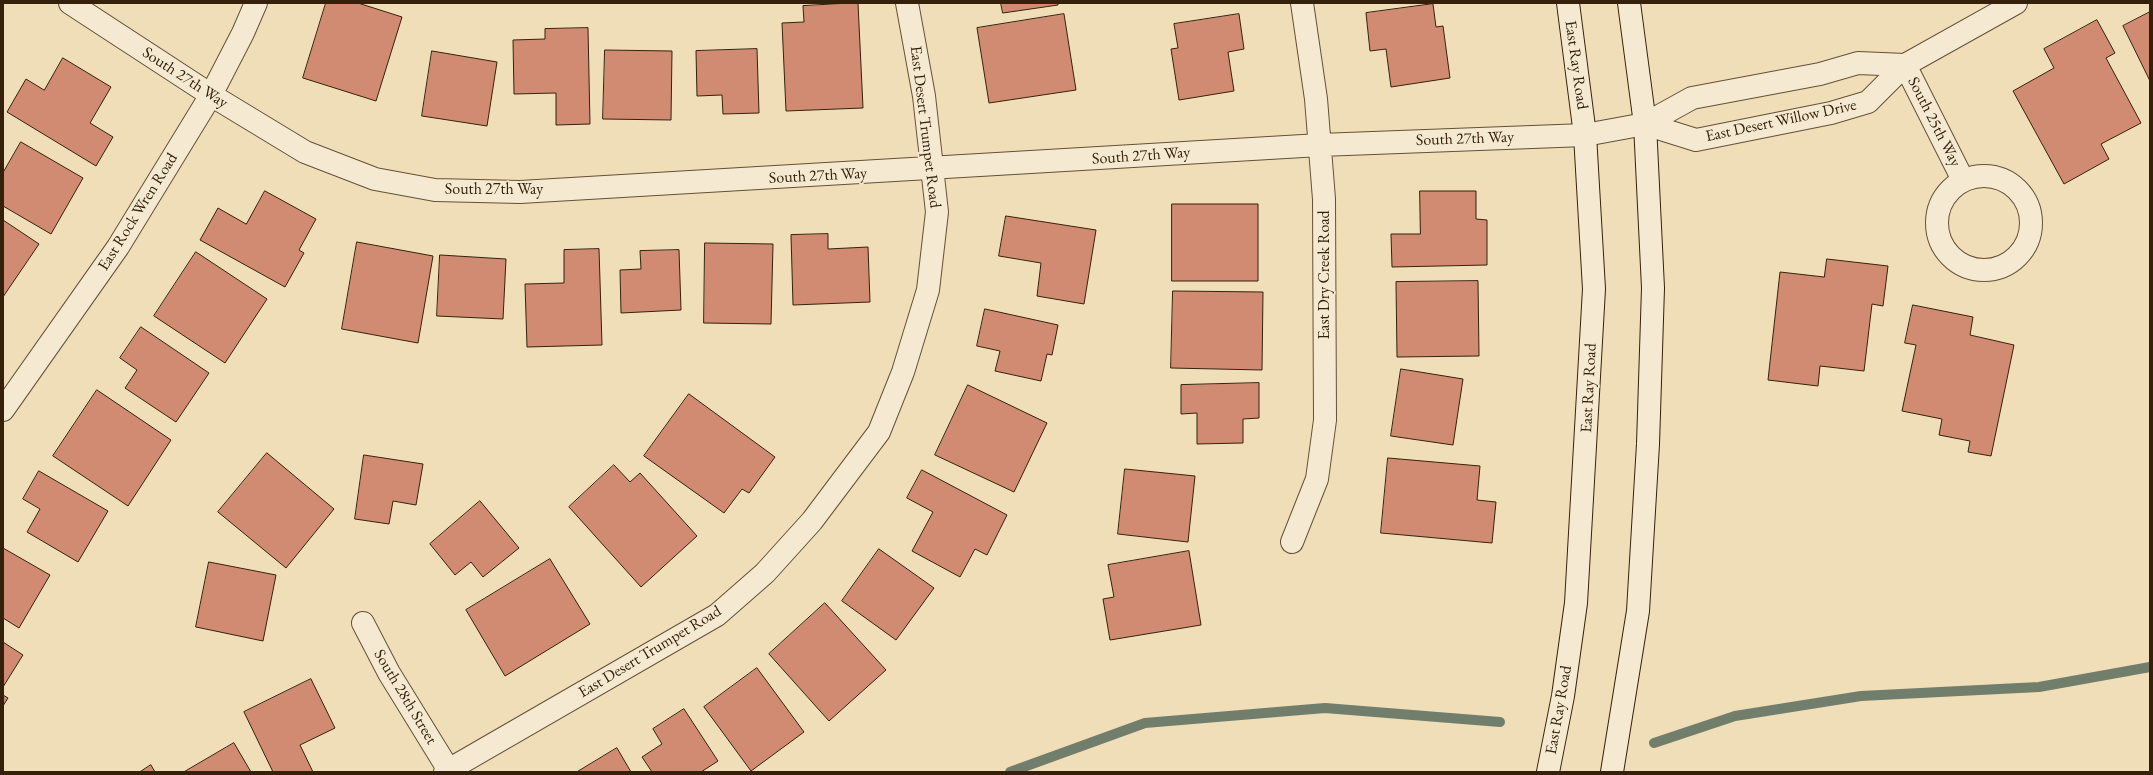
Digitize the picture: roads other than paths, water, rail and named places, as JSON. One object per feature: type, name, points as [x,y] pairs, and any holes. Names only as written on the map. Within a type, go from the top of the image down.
[{"type":"street","name":"South 27th Way","points":[[70,3],[211,95],[305,152],[375,179],[435,190],[528,192],[1320,145],[1585,134],[1614,130]]},
{"type":"street","name":"East Rock Wren Road","points":[[3,410],[118,247],[211,95],[243,33],[256,3]]},
{"type":"street","name":"East Desert Trumpet Road","points":[[448,771],[717,615],[765,573],[812,521],[879,432],[903,372],[928,290],[937,212],[924,96],[907,3]]},
{"type":"street","name":"East Dry Creek Road","points":[[1292,542],[1317,478],[1325,420],[1324,199],[1316,99],[1302,3]]},
{"type":"street","name":"East Ray Road","points":[[1550,766],[1563,696],[1576,603],[1594,290],[1585,134],[1568,3]]},
{"type":"street","points":[[1612,771],[1638,611],[1648,444],[1654,288],[1644,124],[1629,3]]},
{"type":"street","name":"East Desert Willow Drive","points":[[1644,124],[1696,140],[1831,113],[1868,102],[1905,65],[2016,3]]},
{"type":"street","name":"East Desert Willow Drive","points":[[1614,130],[1644,124],[1692,98],[1820,74],[1858,63],[1905,65]]},
{"type":"street","name":"South 25th Way","points":[[1905,65],[1963,180]]},
{"type":"street","name":"South 25th Way","points":[[1989,176],[2012,184],[2028,207],[2031,228],[2024,248],[2014,260],[1997,268],[1975,270],[1959,264],[1946,252],[1938,237],[1938,212],[1948,192],[1963,180],[1989,176]]},
{"type":"street","name":"South 28th Street","points":[[362,623],[389,673],[448,771]]},
{"type":"waterway","points":[[1654,743],[1735,716],[1861,696],[2039,687],[2150,667]]},
{"type":"waterway","points":[[1010,772],[1145,723],[1325,708],[1500,722]]}]
